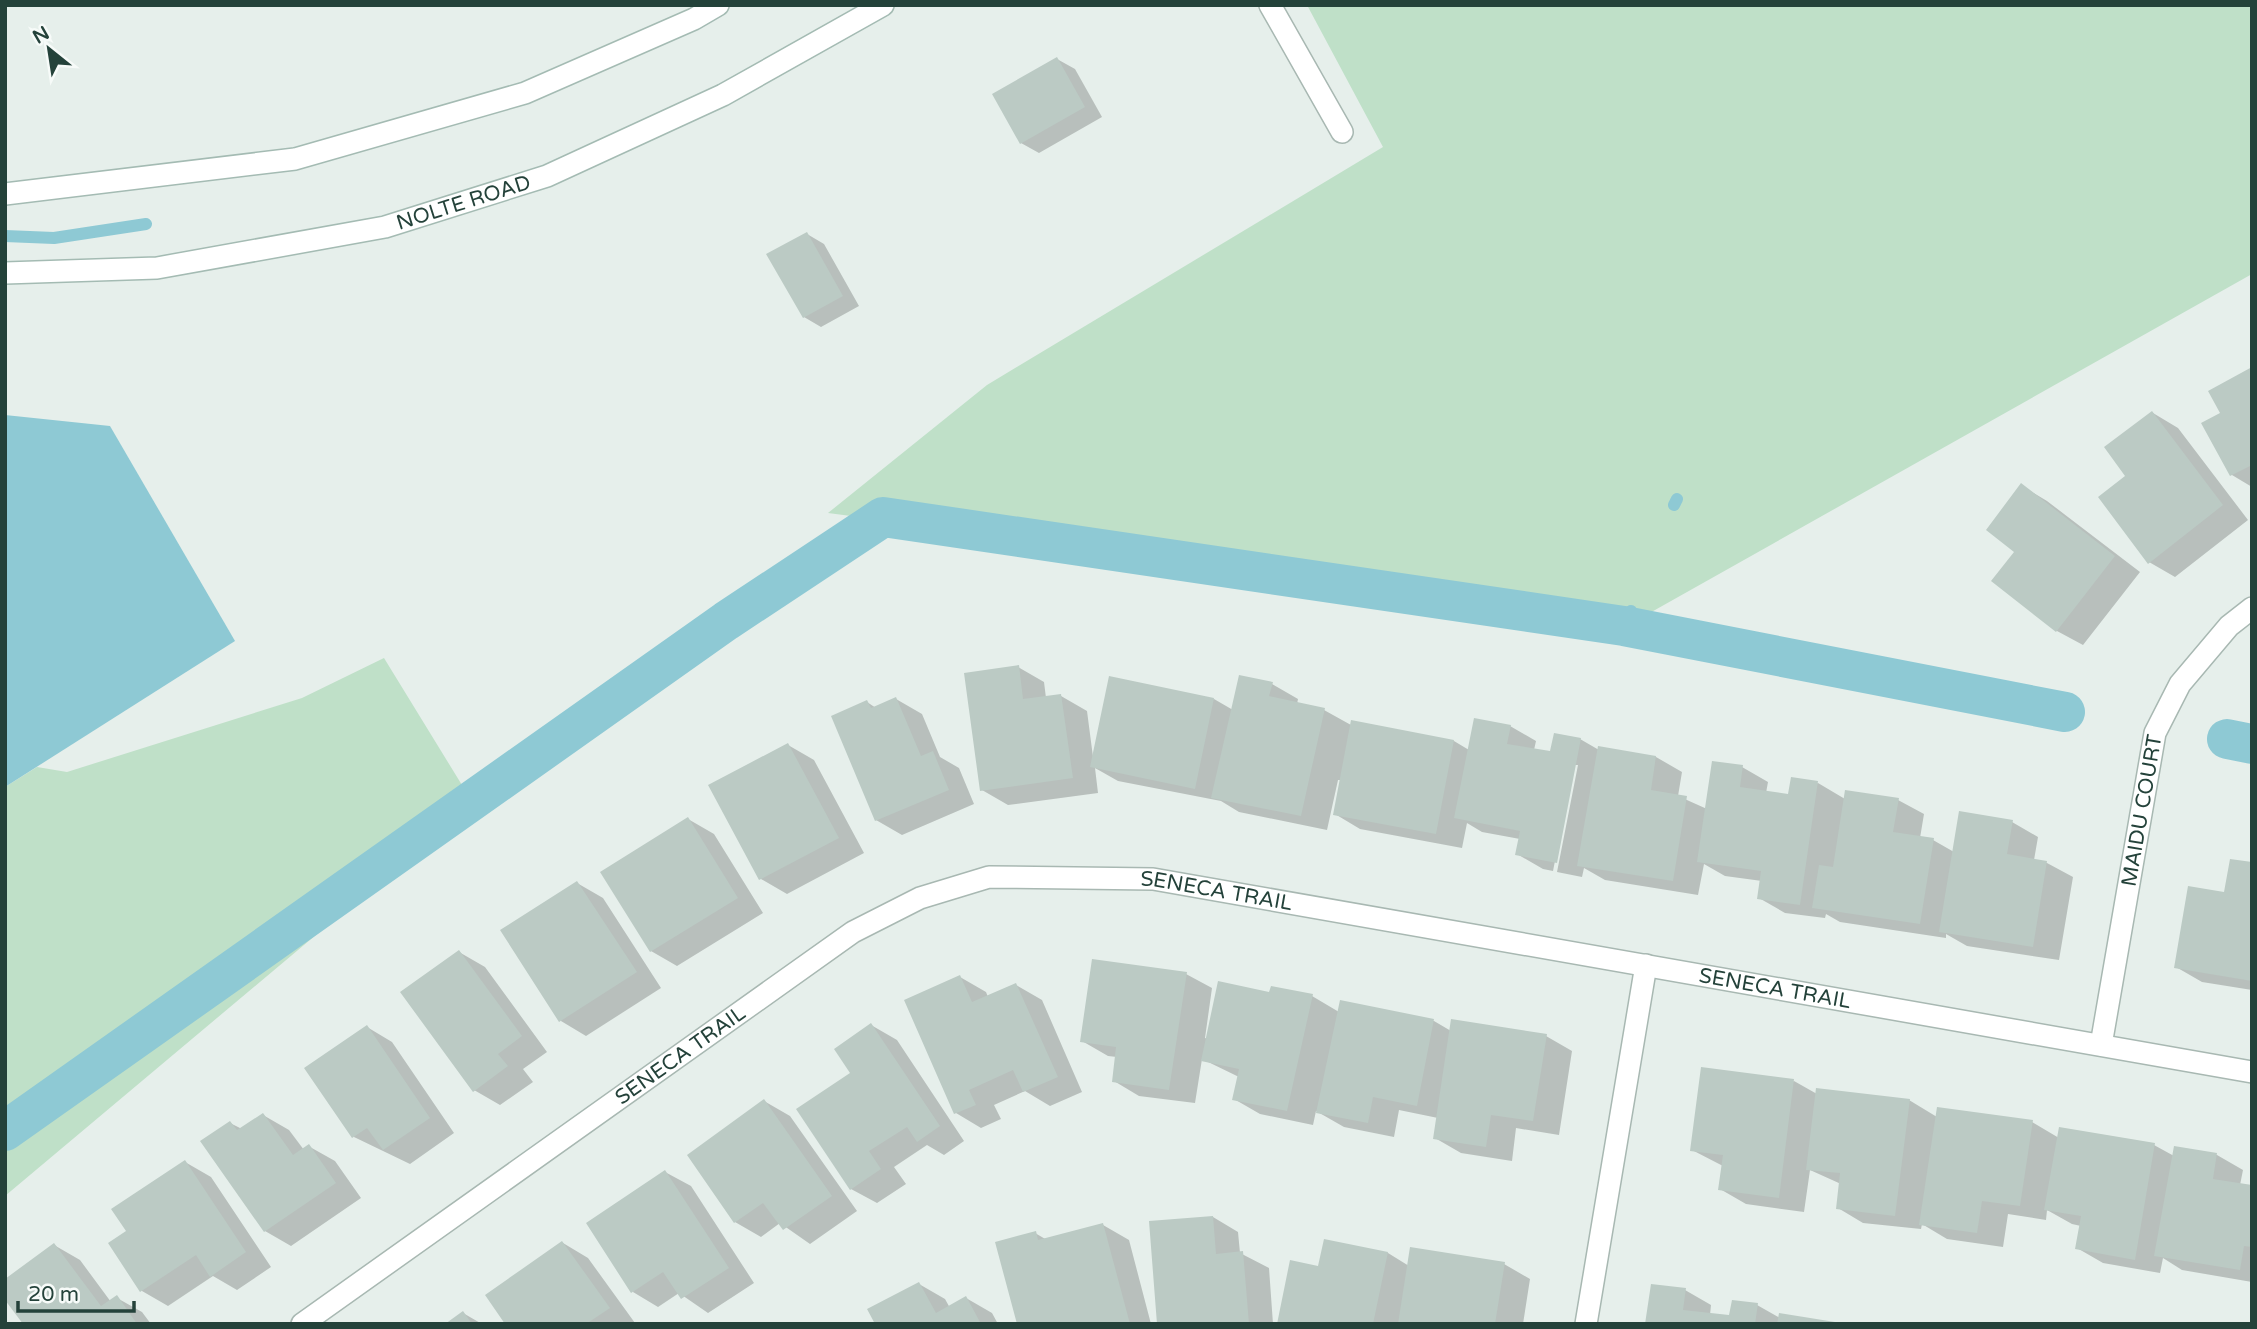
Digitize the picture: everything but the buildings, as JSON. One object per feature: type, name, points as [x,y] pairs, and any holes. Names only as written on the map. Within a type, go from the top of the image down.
[{"type":"street","points":[[5,194],[295,159],[525,93],[694,19],[718,5]]},
{"type":"street","name":"NOLTE ROAD","points":[[5,273],[157,268],[385,227],[547,176],[723,95],[883,5]]},
{"type":"street","points":[[1270,5],[1342,132]]},
{"type":"street","name":"MAIDU COURT","points":[[2101,1045],[2155,733],[2180,684],[2228,626],[2252,608]]},
{"type":"street","name":"SENECA TRAIL","points":[[302,1324],[853,933],[920,898],[989,877],[1153,880],[2252,1072]]},
{"type":"street","points":[[1586,1324],[1646,965]]},
{"type":"green space","points":[[1307,5],[2252,5],[2252,274],[1639,619],[828,513],[987,385],[1383,147]]},
{"type":"green space","points":[[384,658],[473,803],[5,1196],[5,787],[37,767],[67,772],[302,698]]},
{"type":"water","points":[[5,415],[110,426],[235,641],[5,787]]},
{"type":"waterway","points":[[5,236],[54,238],[146,224]]},
{"type":"waterway","points":[[1674,505],[1677,499]]},
{"type":"waterway","points":[[5,1131],[726,621],[883,517],[1624,626],[2065,712]]},
{"type":"waterway","points":[[1624,626],[1631,611]]},
{"type":"waterway","points":[[2227,739],[2252,744]]}]
